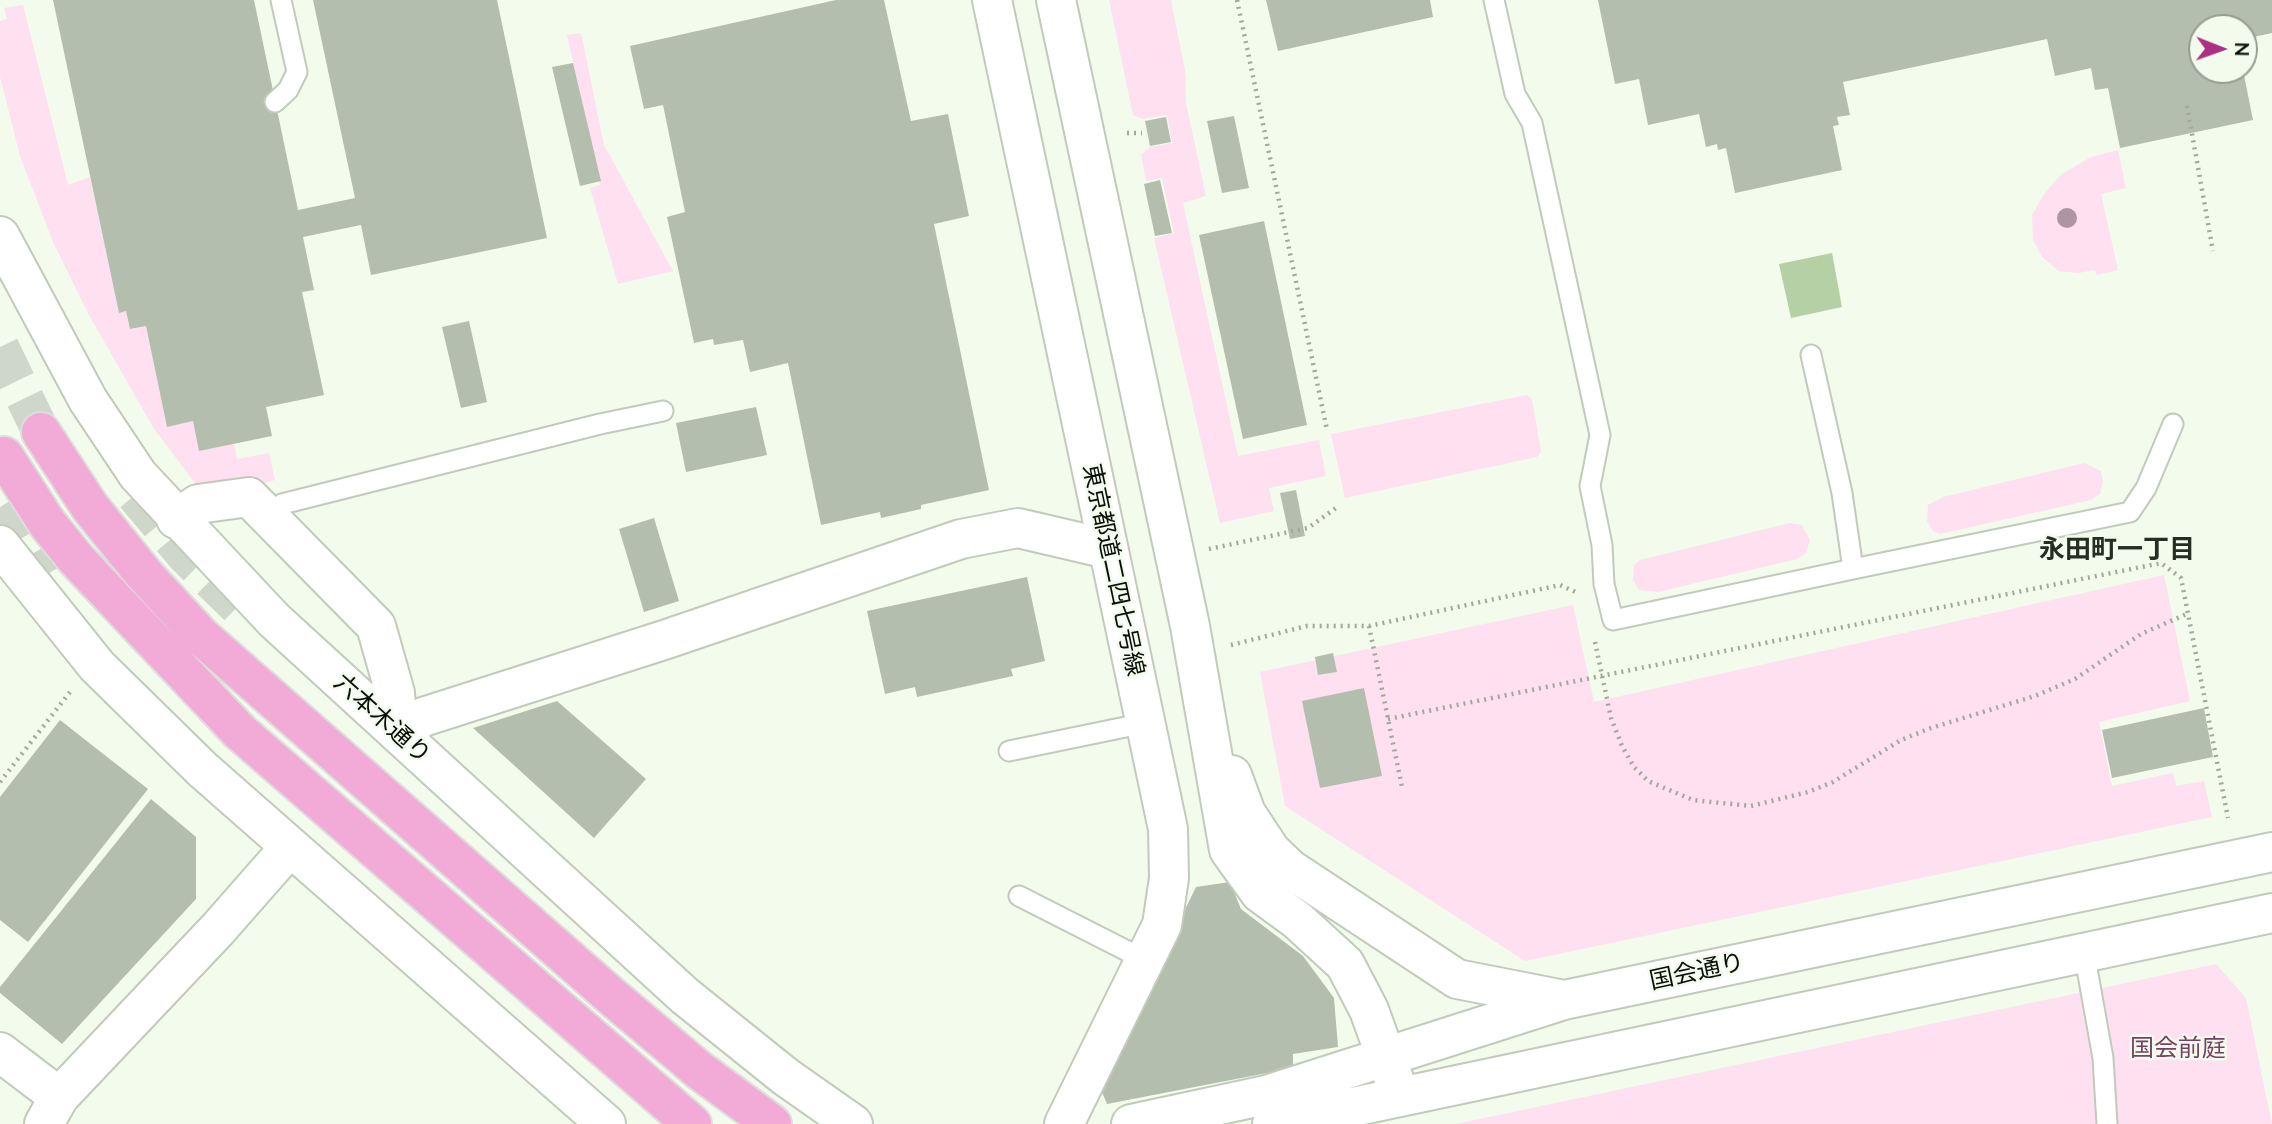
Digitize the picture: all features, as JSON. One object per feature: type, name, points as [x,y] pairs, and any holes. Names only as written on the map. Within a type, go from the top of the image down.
[{"type":"highway","points":[[41,432],[90,506],[143,573],[201,636],[600,986],[699,1070],[772,1124]]},
{"type":"highway","points":[[4,456],[47,523],[90,576],[240,732],[692,1124]]},
{"type":"main road","name":"東京都道二四七号線","points":[[992,0],[1168,829],[1169,878],[1162,925],[1063,1124]]},
{"type":"main road","points":[[1056,0],[1200,684],[1229,850],[1260,893],[1297,920],[1345,964],[1369,1010],[1401,1096]]},
{"type":"main road","name":"六本木通り","points":[[0,236],[88,400],[138,475],[176,519],[274,620],[685,996],[786,1077],[853,1124]]},
{"type":"main road","points":[[176,519],[198,504],[249,497],[376,626],[395,692],[398,733],[423,717],[664,640],[961,538],[1018,528],[1108,549]]},
{"type":"main road","points":[[0,545],[97,666],[202,768],[606,1124]]},
{"type":"main road","points":[[1200,684],[1246,813],[1271,851],[1290,869],[1457,979],[1564,1000]]},
{"type":"main road","points":[[0,1052],[51,1110],[290,847]]},
{"type":"main road","points":[[1272,1124],[1324,1119],[1401,1096],[2084,952],[2271,917],[2265,854]]},
{"type":"main road","name":"国会通り","points":[[1131,1124],[1266,1095],[1564,1000],[2265,854]]},
{"type":"lane","points":[[275,102],[288,90],[297,72],[281,0]]},
{"type":"lane","points":[[1494,0],[1515,94],[1532,123],[1600,435],[1590,486],[1602,545],[1604,584],[1613,620],[2130,512],[2146,488],[2173,424]]},
{"type":"lane","points":[[1811,355],[1842,493],[1853,569]]},
{"type":"lane","points":[[268,517],[282,504],[600,424],[663,411]]},
{"type":"lane","points":[[1009,751],[1145,723]]},
{"type":"lane","points":[[1019,896],[1145,960]]},
{"type":"lane","points":[[2084,952],[2103,1058],[2106,1124]]},
{"type":"path","points":[[1237,0],[1327,430]]},
{"type":"path","points":[[2187,106],[2213,251]]},
{"type":"path","points":[[1127,133],[1142,133]]},
{"type":"path","points":[[1209,549],[1308,528],[1336,508]]},
{"type":"path","points":[[1388,719],[2161,563],[2181,578],[2228,818]]},
{"type":"path","points":[[1231,645],[1307,626],[1369,626],[1560,585],[1579,593],[1586,600]]},
{"type":"path","points":[[1594,638],[1622,746],[1634,767],[1648,781],[1692,800],[1751,806],[1808,792],[1833,782],[1902,740],[1931,727],[2035,696],[2075,679],[2141,634],[2189,613]]},
{"type":"path","points":[[1369,626],[1402,787]]},
{"type":"path","points":[[0,782],[75,687]]},
{"type":"green space","points":[[1109,0],[1171,0],[1185,70],[1186,103],[1206,196],[1183,203],[1238,456],[1319,440],[1326,476],[1269,488],[1274,511],[1220,523],[1154,238],[1174,233],[1162,178],[1146,181],[1141,155],[1150,147],[1172,143],[1167,115],[1143,119],[1133,115]]},
{"type":"green space","points":[[23,5],[68,185],[90,177],[119,312],[126,311],[130,329],[146,326],[167,426],[193,421],[234,443],[237,459],[269,453],[275,480],[244,488],[196,484],[154,429],[89,315],[53,242],[20,156],[0,77],[0,21],[7,19],[4,8]]},
{"type":"green space","points":[[581,33],[604,145],[673,271],[618,284],[590,188],[600,185],[567,35]]},
{"type":"green space","points":[[2118,150],[2126,188],[2101,194],[2118,270],[2097,275],[2095,270],[2078,273],[2059,271],[2042,257],[2033,240],[2032,215],[2044,194],[2062,174],[2091,157]]},
{"type":"green space","points":[[1527,395],[1532,399],[1541,451],[1537,457],[1345,498],[1331,434]]},
{"type":"green space","points":[[2084,463],[2101,471],[2103,481],[2100,494],[2091,500],[1940,534],[1933,531],[1927,521],[1928,505],[1943,497]]},
{"type":"green space","points":[[1790,523],[1802,525],[1810,540],[1806,553],[1797,559],[1658,592],[1639,590],[1633,580],[1634,565],[1640,560]]},
{"type":"green space","points":[[2164,575],[2190,701],[2099,722],[2112,786],[2173,773],[2176,786],[2204,781],[2212,817],[1525,961],[1285,806],[1260,672],[1573,605],[1594,702]]},
{"type":"green space","name":"国会前庭","points":[[2216,964],[2246,998],[2272,1124],[1456,1124]]},
{"type":"shaded area","points":[[1832,253],[1842,307],[1791,318],[1779,264]]},
{"type":"building","points":[[53,0],[254,0],[298,210],[355,198],[313,0],[497,0],[547,238],[371,275],[361,225],[303,237],[314,290],[302,292],[324,395],[266,407],[272,436],[199,451],[193,421],[167,427],[146,326],[130,329],[126,311],[119,313]]},
{"type":"building","points":[[836,0],[884,0],[911,121],[948,114],[969,216],[934,224],[989,490],[921,505],[921,509],[881,518],[880,512],[821,525],[788,363],[750,372],[743,340],[714,345],[713,339],[694,343],[667,217],[685,212],[663,105],[644,109],[630,46]]},
{"type":"building","points":[[1266,0],[1430,0],[1433,17],[1278,51]]},
{"type":"building","points":[[1598,0],[2272,0],[2272,33],[2258,36],[2258,14],[2188,14],[2188,84],[2246,84],[2253,120],[2120,148],[2108,88],[2095,90],[2091,68],[2055,76],[2047,39],[1843,82],[1850,115],[1837,117],[1839,125],[1833,126],[1842,170],[1735,193],[1726,148],[1718,150],[1717,144],[1706,147],[1699,114],[1648,125],[1639,79],[1615,84]]},
{"type":"building","points":[[573,63],[601,181],[580,186],[552,67]]},
{"type":"building","points":[[1234,116],[1249,188],[1222,193],[1207,121]]},
{"type":"building","points":[[1166,117],[1171,142],[1150,146],[1145,121]]},
{"type":"building","points":[[1160,180],[1172,233],[1155,236],[1144,184]]},
{"type":"building","points":[[1264,221],[1307,425],[1243,439],[1199,235]]},
{"type":"building","points":[[469,321],[487,402],[461,408],[442,327]]},
{"type":"building","points":[[756,407],[767,455],[686,472],[676,423]]},
{"type":"building","points":[[1296,490],[1305,536],[1290,539],[1280,493]]},
{"type":"building","points":[[654,518],[679,601],[644,612],[619,529]]},
{"type":"building","points":[[1027,577],[1045,661],[1011,669],[1013,676],[917,697],[915,687],[885,694],[867,611]]},
{"type":"building","points":[[1333,653],[1337,672],[1318,675],[1315,657]]},
{"type":"building","points":[[1364,688],[1382,776],[1320,788],[1302,701]]},
{"type":"building","points":[[557,701],[646,779],[594,838],[473,728]]},
{"type":"building","points":[[2204,708],[2213,757],[2112,778],[2102,730]]},
{"type":"building","points":[[60,720],[148,789],[28,942],[0,920],[0,797]]},
{"type":"building","points":[[151,799],[196,837],[196,899],[62,1044],[0,993],[0,987]]},
{"type":"building","points":[[1230,882],[1241,909],[1303,956],[1334,998],[1338,1047],[1293,1054],[1293,1068],[1107,1104],[1099,1085],[1196,887]]},
{"type":"tunnel","points":[[0,347],[41,432]]},
{"type":"tunnel","points":[[135,495],[186,556],[246,615]]},
{"type":"tunnel","points":[[0,507],[43,577]]},
{"type":"district","name":"永田町一丁目","points":[[2117,550]]}]
